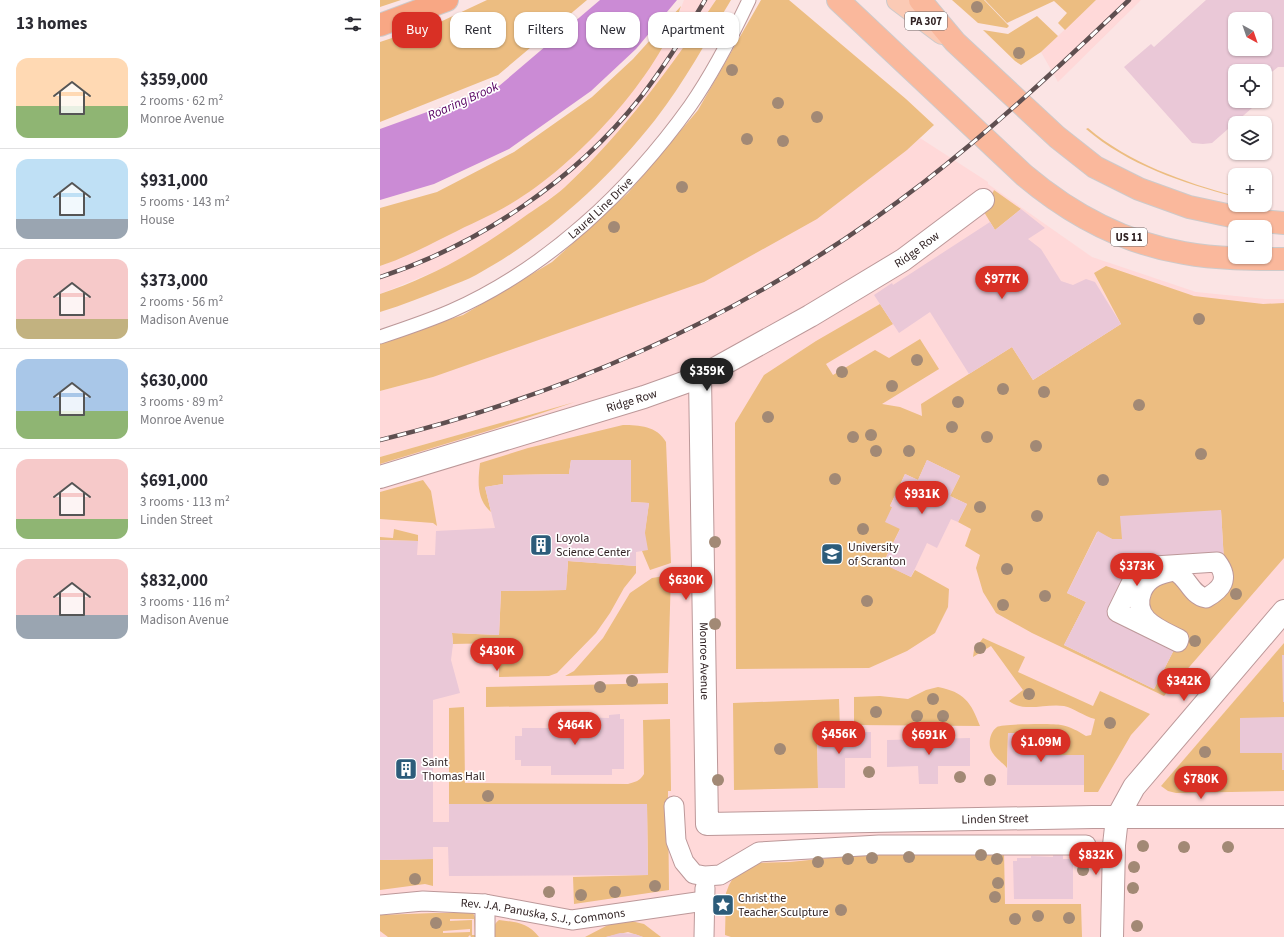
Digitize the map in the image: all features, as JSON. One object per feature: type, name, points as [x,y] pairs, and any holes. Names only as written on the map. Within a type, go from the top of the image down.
[{"type":"highway","points":[[380,25],[447,0]]},
{"type":"highway","name":"US 11","points":[[838,0],[1024,175],[1046,193],[1070,209],[1126,236],[1169,250],[1216,257],[1284,259]]},
{"type":"highway","points":[[920,0],[955,42],[1076,154],[1117,179],[1162,199],[1189,207],[1244,219],[1284,223]]},
{"type":"main road","name":"PA 307","points":[[898,0],[955,42]]},
{"type":"street","name":"Ridge Row","points":[[380,477],[644,397],[700,377],[804,319],[903,260],[983,200]]},
{"type":"street","name":"Monroe Avenue","points":[[700,377],[706,824]]},
{"type":"street","points":[[1217,562],[1223,570],[1223,581],[1220,587],[1206,598],[1197,594],[1182,576],[1174,571],[1149,579],[1142,589],[1138,602],[1138,608],[1142,615],[1154,626],[1179,639],[1178,642],[1117,612],[1139,567],[1217,562]]},
{"type":"street","points":[[1112,937],[1114,845],[1117,818],[1134,787],[1284,611]]},
{"type":"street","points":[[674,806],[676,841],[684,862],[694,874],[705,876],[720,875],[759,852],[879,845],[1086,845]]},
{"type":"street","name":"Linden Street","points":[[706,824],[1117,818],[1284,818]]},
{"type":"street","points":[[704,937],[705,876]]},
{"type":"street","name":"Rev. J.A. Panuska, S.J., Commons","points":[[380,905],[423,901],[485,904],[572,920],[704,901]]},
{"type":"street","points":[[485,904],[485,937]]},
{"type":"lane","name":"Laurel Line Drive","points":[[380,337],[452,311],[498,286],[554,249],[610,202],[652,154],[690,105],[732,35],[749,0]]},
{"type":"shaded area","points":[[380,0],[401,0],[380,7]]},
{"type":"shaded area","points":[[487,0],[587,0],[573,12],[514,12],[514,48],[530,48],[498,75],[380,122],[380,42],[392,38],[392,48],[442,48],[442,21],[450,17],[450,48],[506,48],[506,12],[461,12]]},
{"type":"shaded area","points":[[684,0],[716,0],[708,12],[679,12]]},
{"type":"shaded area","points":[[716,0],[731,0],[724,12],[708,12]]},
{"type":"shaded area","points":[[761,0],[789,0],[906,99],[934,125],[907,150],[817,219],[704,282],[433,377],[380,391],[380,342],[463,315],[552,262],[628,193],[698,110],[734,48],[739,48],[739,38]]},
{"type":"shaded area","points":[[952,0],[984,0],[1009,26],[1007,28],[978,23]]},
{"type":"shaded area","points":[[985,0],[1096,0],[1065,30],[1058,23],[1067,13],[1054,1],[1007,23]]},
{"type":"shaded area","points":[[1096,0],[1141,0],[1058,82],[1041,52]]},
{"type":"shaded area","points":[[1037,16],[1058,36],[1041,52],[1021,65],[983,30],[1008,34]]},
{"type":"shaded area","points":[[648,42],[648,48],[661,48],[635,89],[612,117],[562,167],[512,203],[415,252],[380,266],[380,208],[437,192],[514,152],[592,97],[633,59]]},
{"type":"shaded area","points":[[662,48],[684,48],[638,109],[602,150],[563,189],[498,236],[448,266],[380,294],[380,266],[386,264]]},
{"type":"shaded area","points":[[683,48],[703,48],[666,106],[636,143],[595,186],[550,226],[526,244],[476,275],[380,312],[380,294],[401,287],[439,270],[475,250],[552,198],[565,187],[587,166],[627,121]]},
{"type":"shaded area","points":[[1088,128],[1121,151],[1158,170],[1228,195],[1176,179],[1138,163],[1102,142],[1086,129]]},
{"type":"shaded area","name":"University of Scranton","points":[[920,138],[988,182],[988,184],[1092,257],[1196,292],[1266,299],[1284,299],[1284,643],[1162,786],[1176,793],[1284,791],[1284,937],[380,937],[380,464],[565,405],[380,457],[380,391],[433,377],[907,150]]},
{"type":"shaded area","points":[[994,190],[1021,209],[995,230],[984,212]]},
{"type":"shaded area","points":[[1106,266],[1194,296],[1263,304],[1284,303],[1284,558],[1164,696],[1032,633],[996,613],[983,592],[976,568],[980,555],[965,546],[971,529],[958,522],[967,504],[950,496],[960,476],[927,460],[918,480],[905,474],[890,506],[892,507],[900,529],[883,563],[911,577],[915,570],[949,589],[948,607],[935,633],[907,651],[869,668],[736,669],[735,423],[764,375],[816,341],[880,304],[893,324],[826,364],[833,375],[875,350],[889,358],[920,339],[939,369],[882,404],[900,407],[922,416],[921,404],[1012,347],[1033,380],[1121,324],[1094,273]],"holes":[[[1221,510],[1224,562],[1206,598],[1161,574],[1139,608],[1178,642],[1154,689],[1064,645],[1086,602],[1067,593],[1097,532],[1112,539],[1122,539]]]},
{"type":"shaded area","points":[[575,402],[494,429],[380,464],[380,457]]},
{"type":"shaded area","points":[[623,425],[641,426],[653,430],[666,442],[671,563],[650,570],[642,551],[649,503],[631,502],[631,460],[571,460],[569,474],[504,475],[503,484],[485,487],[491,512],[486,507],[480,496],[479,489],[480,463],[528,448]]},
{"type":"shaded area","points":[[423,480],[431,491],[437,526],[433,523],[380,519],[380,492]]},
{"type":"shaded area","points":[[394,529],[418,535],[418,541],[380,540],[380,537],[393,538]]},
{"type":"shaded area","points":[[568,561],[636,566],[636,573],[624,588],[610,613],[596,633],[557,673],[549,676],[499,677],[499,643],[453,644],[452,633],[499,635],[501,591],[566,590]]},
{"type":"shaded area","points":[[671,575],[668,673],[565,676],[574,671],[603,638],[630,593],[652,578]]},
{"type":"shaded area","points":[[983,638],[1025,657],[1018,672],[1093,706],[1100,691],[1150,714],[1131,735],[1098,792],[1084,792],[1084,755],[1043,755],[1043,733],[1008,733],[1007,768],[994,755],[990,747],[990,741],[991,735],[997,727],[1056,724],[1071,728],[1086,736],[1091,735],[1095,719],[1064,706],[1028,707],[1015,705],[1009,701],[1023,690],[991,646],[973,657],[974,650]]},
{"type":"shaded area","points":[[1284,643],[1284,791],[1176,793],[1168,791],[1161,786]]},
{"type":"shaded area","points":[[668,683],[668,704],[486,707],[486,687]]},
{"type":"shaded area","points":[[938,687],[954,692],[965,699],[970,704],[980,726],[854,725],[854,697],[880,696],[908,699],[926,690]]},
{"type":"shaded area","points":[[839,699],[840,731],[817,732],[818,788],[734,790],[733,703]]},
{"type":"shaded area","points":[[464,707],[465,783],[633,783],[639,780],[644,774],[643,720],[670,719],[671,791],[668,791],[669,890],[574,904],[573,877],[648,875],[647,804],[449,804],[449,708]]},
{"type":"shaded area","points":[[896,851],[1004,851],[1005,904],[1081,904],[1082,937],[731,937],[725,935],[726,893],[729,885],[733,878],[756,863],[790,862]]},
{"type":"shaded area","points":[[433,859],[433,886],[425,884],[380,890],[380,860]]},
{"type":"shaded area","points":[[473,913],[475,917],[476,937],[471,937],[470,935],[468,937],[388,937],[380,931],[380,915]],"holes":[[[450,919],[474,919],[475,935],[472,935],[472,920],[450,921]],[[470,929],[470,932],[443,933],[443,931]]]},
{"type":"shaded area","points":[[499,920],[526,926],[535,932],[539,937],[494,937],[495,925]]},
{"type":"shaded area","points":[[631,921],[644,924],[661,937],[643,937],[628,932],[606,937],[585,937],[608,925]]},
{"type":"water","name":"Roaring Brook","points":[[600,0],[677,0],[667,12],[648,12],[648,35],[640,44],[640,12],[586,12],[586,48],[637,48],[591,91],[509,149],[434,184],[380,200],[380,129],[499,86],[544,48],[578,48],[578,19]]},
{"type":"building","points":[[1206,0],[1284,0],[1284,67],[1278,67],[1272,72],[1272,64],[1228,64],[1228,108],[1252,108],[1243,116],[1228,116],[1228,129],[1212,143],[1192,143],[1124,67],[1151,44],[1154,47]]},
{"type":"building","points":[[1021,209],[1045,228],[1028,239],[1041,249],[1061,281],[1073,285],[1086,279],[1095,282],[1121,324],[1033,380],[1012,347],[969,374],[930,312],[899,333],[874,295],[892,283],[893,285],[990,222],[995,230]]},
{"type":"building","points":[[571,460],[631,460],[631,502],[649,503],[645,533],[648,550],[636,552],[636,566],[568,561],[566,590],[501,591],[499,635],[452,633],[453,644],[451,660],[460,693],[433,700],[433,822],[449,822],[449,804],[647,804],[648,875],[449,876],[448,847],[433,847],[433,859],[380,860],[380,540],[418,541],[417,555],[435,555],[436,531],[495,528],[485,487],[503,484],[503,475],[569,474]]},
{"type":"building","points":[[927,460],[960,476],[950,496],[967,504],[958,522],[951,519],[937,548],[927,543],[911,577],[883,564],[900,529],[885,522],[892,507],[890,506],[905,474],[918,480]]},
{"type":"building","points":[[1221,510],[1224,562],[1139,567],[1117,612],[1178,642],[1154,689],[1064,645],[1086,602],[1067,593],[1098,531],[1112,539],[1122,539],[1120,516]]},
{"type":"building","points":[[1282,655],[1284,655],[1284,702],[1283,702]]},
{"type":"building","points":[[620,714],[620,719],[624,719],[624,769],[612,769],[612,775],[551,775],[551,766],[521,766],[521,760],[515,760],[515,736],[522,736],[522,728],[552,728],[551,717],[609,718],[609,715]]},
{"type":"building","points":[[1284,717],[1284,770],[1282,770],[1282,753],[1240,753],[1240,718]]},
{"type":"building","points":[[817,732],[871,732],[871,758],[845,758],[845,788],[818,788]]},
{"type":"building","points":[[1008,733],[1043,733],[1043,755],[1084,755],[1084,785],[1007,785]]},
{"type":"building","points":[[970,738],[970,766],[938,766],[938,784],[919,784],[918,766],[887,767],[887,740]]},
{"type":"building","points":[[1053,855],[1063,855],[1063,859],[1073,859],[1073,899],[1014,899],[1013,861],[1017,861],[1017,858],[1031,858],[1031,856],[1053,857]]},
{"type":"building","points":[[620,933],[635,934],[643,937],[606,937]]},
{"type":"railway","points":[[380,277],[453,247],[489,228],[523,206],[586,156],[614,128],[640,98],[674,50],[705,0]]},
{"type":"railway","points":[[380,440],[454,420],[526,397],[597,370],[666,340],[733,306],[798,269],[862,227],[951,161],[1029,94],[1129,0]]},
{"type":"place","name":"Loyola Science Center","points":[[541,545]]},
{"type":"place","name":"University of Scranton","points":[[832,554]]},
{"type":"place","name":"Saint Thomas Hall","points":[[406,769]]},
{"type":"place","name":"Christ the Teacher Sculpture","points":[[723,905]]}]
